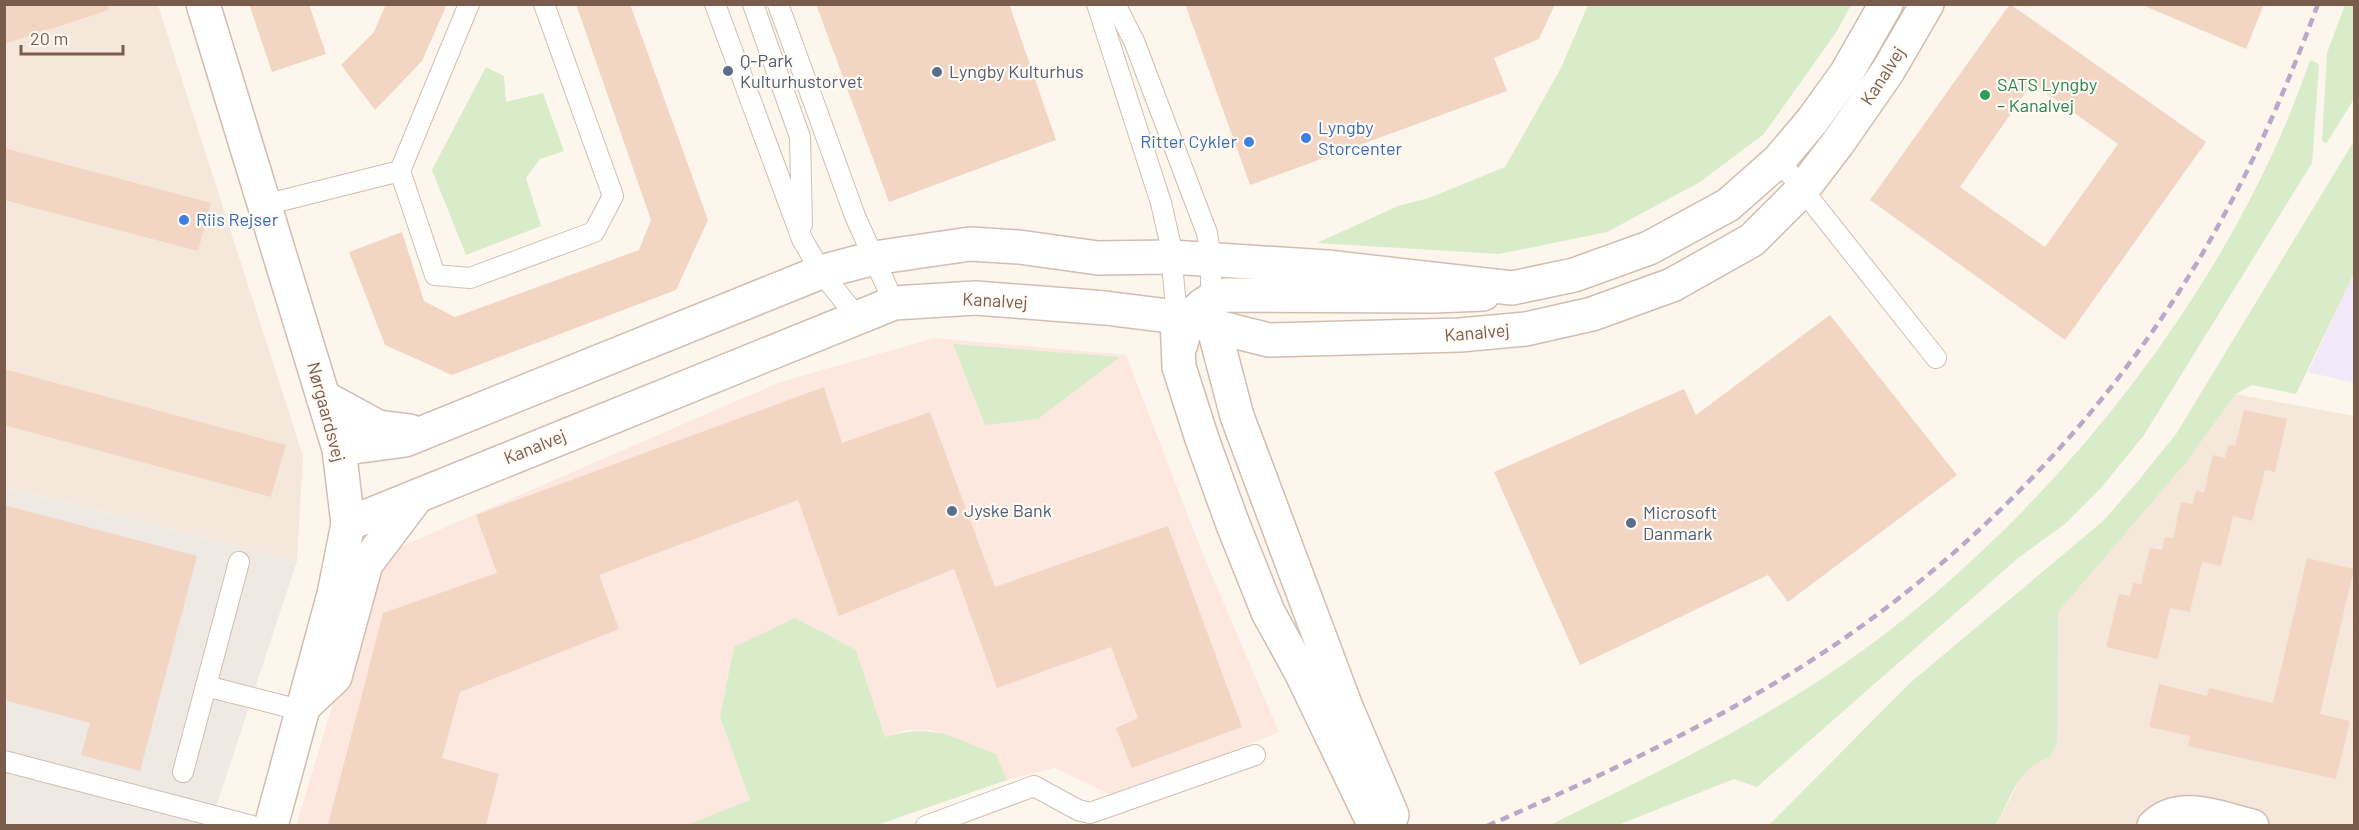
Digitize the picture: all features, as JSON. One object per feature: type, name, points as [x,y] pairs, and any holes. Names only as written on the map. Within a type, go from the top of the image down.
[{"type":"street","name":"Nørgaardsvej","points":[[203,4],[339,449],[348,524],[334,594],[300,710],[271,825]]},
{"type":"street","name":"Kanalvej","points":[[339,449],[405,440],[821,272],[874,258],[970,244],[1019,246],[1098,258],[1171,257],[1327,267],[1512,288],[1574,275],[1649,248],[1728,205],[1779,160],[1846,74],[1886,4]]},
{"type":"street","name":"Kanalvej","points":[[348,524],[894,303],[975,298],[1198,315],[1269,340],[1394,339],[1526,329],[1592,314],[1672,285],[1752,240],[1802,190],[1888,71],[1927,4]]},
{"type":"street","points":[[1375,825],[1301,672],[1268,612],[1202,439],[1179,367],[1198,315],[1224,295],[1434,296],[1512,288]]},
{"type":"street","points":[[1198,315],[1346,707],[1380,782],[1396,825]]},
{"type":"street","points":[[323,397],[378,427],[398,431],[427,431]]},
{"type":"street","points":[[300,710],[335,677],[366,564],[396,520],[418,495]]},
{"type":"street","points":[[2154,825],[2173,814],[2189,812],[2252,825]]},
{"type":"lane","points":[[469,4],[400,171],[435,275],[470,278],[594,232],[613,196],[544,4]]},
{"type":"lane","points":[[715,4],[802,239],[821,272],[857,317]]},
{"type":"lane","points":[[753,4],[800,137],[802,239]]},
{"type":"lane","points":[[778,4],[855,216],[894,303]]},
{"type":"lane","points":[[1097,4],[1161,203],[1171,257],[1198,315]]},
{"type":"lane","points":[[1115,4],[1134,41],[1207,233],[1211,260],[1198,315]]},
{"type":"lane","points":[[1779,160],[1936,358]]},
{"type":"lane","points":[[264,205],[400,171]]},
{"type":"lane","points":[[183,772],[239,562]]},
{"type":"lane","points":[[206,686],[300,710]]},
{"type":"lane","points":[[926,825],[1034,786],[1078,810],[1090,813],[1255,755]]},
{"type":"lane","points":[[4,761],[252,825]]},
{"type":"shaded area","points":[[4,5],[158,5],[303,456],[297,561],[5,487]]},
{"type":"shaded area","points":[[2354,273],[2354,383],[2308,372]]},
{"type":"shaded area","points":[[934,338],[1126,355],[1202,552],[1279,732],[1117,798],[1055,768],[1007,780],[996,754],[931,730],[907,730],[885,737],[856,650],[720,717],[750,800],[686,825],[296,826],[377,557],[780,382]]},
{"type":"shaded area","points":[[2236,394],[2354,416],[2354,825],[1996,826],[2025,769],[2037,761],[2050,757],[2057,612],[2184,465]]},
{"type":"shaded area","points":[[4,487],[297,561],[210,825],[5,825]]},
{"type":"green space","points":[[1588,5],[1851,5],[1837,31],[1764,134],[1700,182],[1607,232],[1499,254],[1317,243],[1398,206],[1429,198],[1505,167],[1561,68]]},
{"type":"green space","points":[[2345,5],[2354,5],[2354,99],[2326,144],[2322,140],[2327,53]]},
{"type":"green space","points":[[2310,60],[2319,64],[2312,163],[2144,435],[2101,488],[2065,524],[2018,558],[1757,787],[1734,779],[1618,825],[1550,825],[1712,744],[1806,689],[1887,633],[1965,567],[2039,494],[2108,415],[2171,330],[2227,242],[2273,151]]},
{"type":"green space","points":[[486,67],[504,76],[506,102],[543,93],[564,151],[540,159],[526,178],[541,226],[466,255],[432,170]]},
{"type":"green space","points":[[2354,141],[2354,273],[2296,394],[2252,385],[2236,394],[2184,465],[2058,612],[2057,743],[2050,757],[2039,761],[2023,775],[1996,825],[1769,825],[1910,683],[2103,521],[2138,481],[2176,434]]},
{"type":"green space","points":[[953,344],[1120,357],[1038,419],[985,425]]},
{"type":"green space","points":[[795,618],[856,650],[885,737],[917,731],[954,737],[996,754],[1007,780],[877,825],[686,825],[750,800],[720,717],[734,647]]},
{"type":"building","points":[[4,4],[108,4],[109,10],[4,44]]},
{"type":"building","points":[[249,4],[309,4],[326,54],[272,72]]},
{"type":"building","points":[[386,4],[447,4],[422,61],[375,110],[341,65],[374,32]]},
{"type":"building","points":[[576,4],[630,4],[708,220],[676,290],[452,375],[385,345],[349,252],[402,232],[424,301],[455,317],[639,250],[651,220]]},
{"type":"building","name":"Lyngby Kulturhus","points":[[816,4],[1009,4],[1056,140],[889,202]]},
{"type":"building","name":"Lyngby Storcenter","points":[[1185,4],[1555,4],[1539,39],[1494,58],[1507,91],[1250,185]]},
{"type":"building","points":[[2010,4],[2206,142],[2065,340],[1870,200]],"holes":[[[2032,83],[2118,144],[2045,247],[1960,187]]]},
{"type":"building","points":[[2140,4],[2264,4],[2246,49]]},
{"type":"building","points":[[4,148],[211,203],[198,251],[4,200]]},
{"type":"building","points":[[1830,315],[1957,475],[1788,602],[1768,575],[1580,665],[1494,472],[1684,389],[1696,415]]},
{"type":"building","points":[[4,369],[286,445],[271,497],[4,425]]},
{"type":"building","points":[[824,387],[842,443],[930,412],[995,587],[1168,526],[1242,727],[1132,768],[1116,728],[1138,718],[1111,647],[997,688],[954,569],[839,616],[798,500],[599,575],[619,629],[460,692],[442,758],[499,774],[486,825],[328,825],[383,613],[497,573],[476,515]]},
{"type":"building","points":[[2244,410],[2287,419],[2275,472],[2265,470],[2252,521],[2233,516],[2221,566],[2202,562],[2190,612],[2170,608],[2158,659],[2106,647],[2119,594],[2130,596],[2133,583],[2141,584],[2150,548],[2162,550],[2165,537],[2173,538],[2181,502],[2193,504],[2196,491],[2204,492],[2213,455],[2225,458],[2228,445],[2235,446]]},
{"type":"building","points":[[4,505],[197,556],[140,771],[81,755],[90,723],[4,700]]},
{"type":"building","points":[[2307,558],[2354,569],[2320,714],[2350,721],[2336,779],[2188,746],[2190,736],[2149,727],[2159,684],[2207,696],[2209,688],[2273,703]]},
{"type":"railway","points":[[1487,826],[1633,759],[1705,722],[1775,683],[1844,639],[1909,590],[1972,537],[2031,479],[2086,418],[2137,353],[2183,285],[2224,215],[2263,138],[2318,4]]},
{"type":"place","name":"Q-Park Kulturhustorvet","points":[[728,71]]},
{"type":"place","name":"Lyngby Kulturhus","points":[[937,72]]},
{"type":"place","name":"SATS Lyngby – Kanalvej","points":[[1985,95]]},
{"type":"place","name":"Lyngby Storcenter","points":[[1306,138]]},
{"type":"place","name":"Ritter Cykler","points":[[1249,142]]},
{"type":"place","name":"Riis Rejser","points":[[184,220]]},
{"type":"place","name":"Jyske Bank","points":[[952,511]]},
{"type":"place","name":"Microsoft Danmark","points":[[1631,523]]}]
